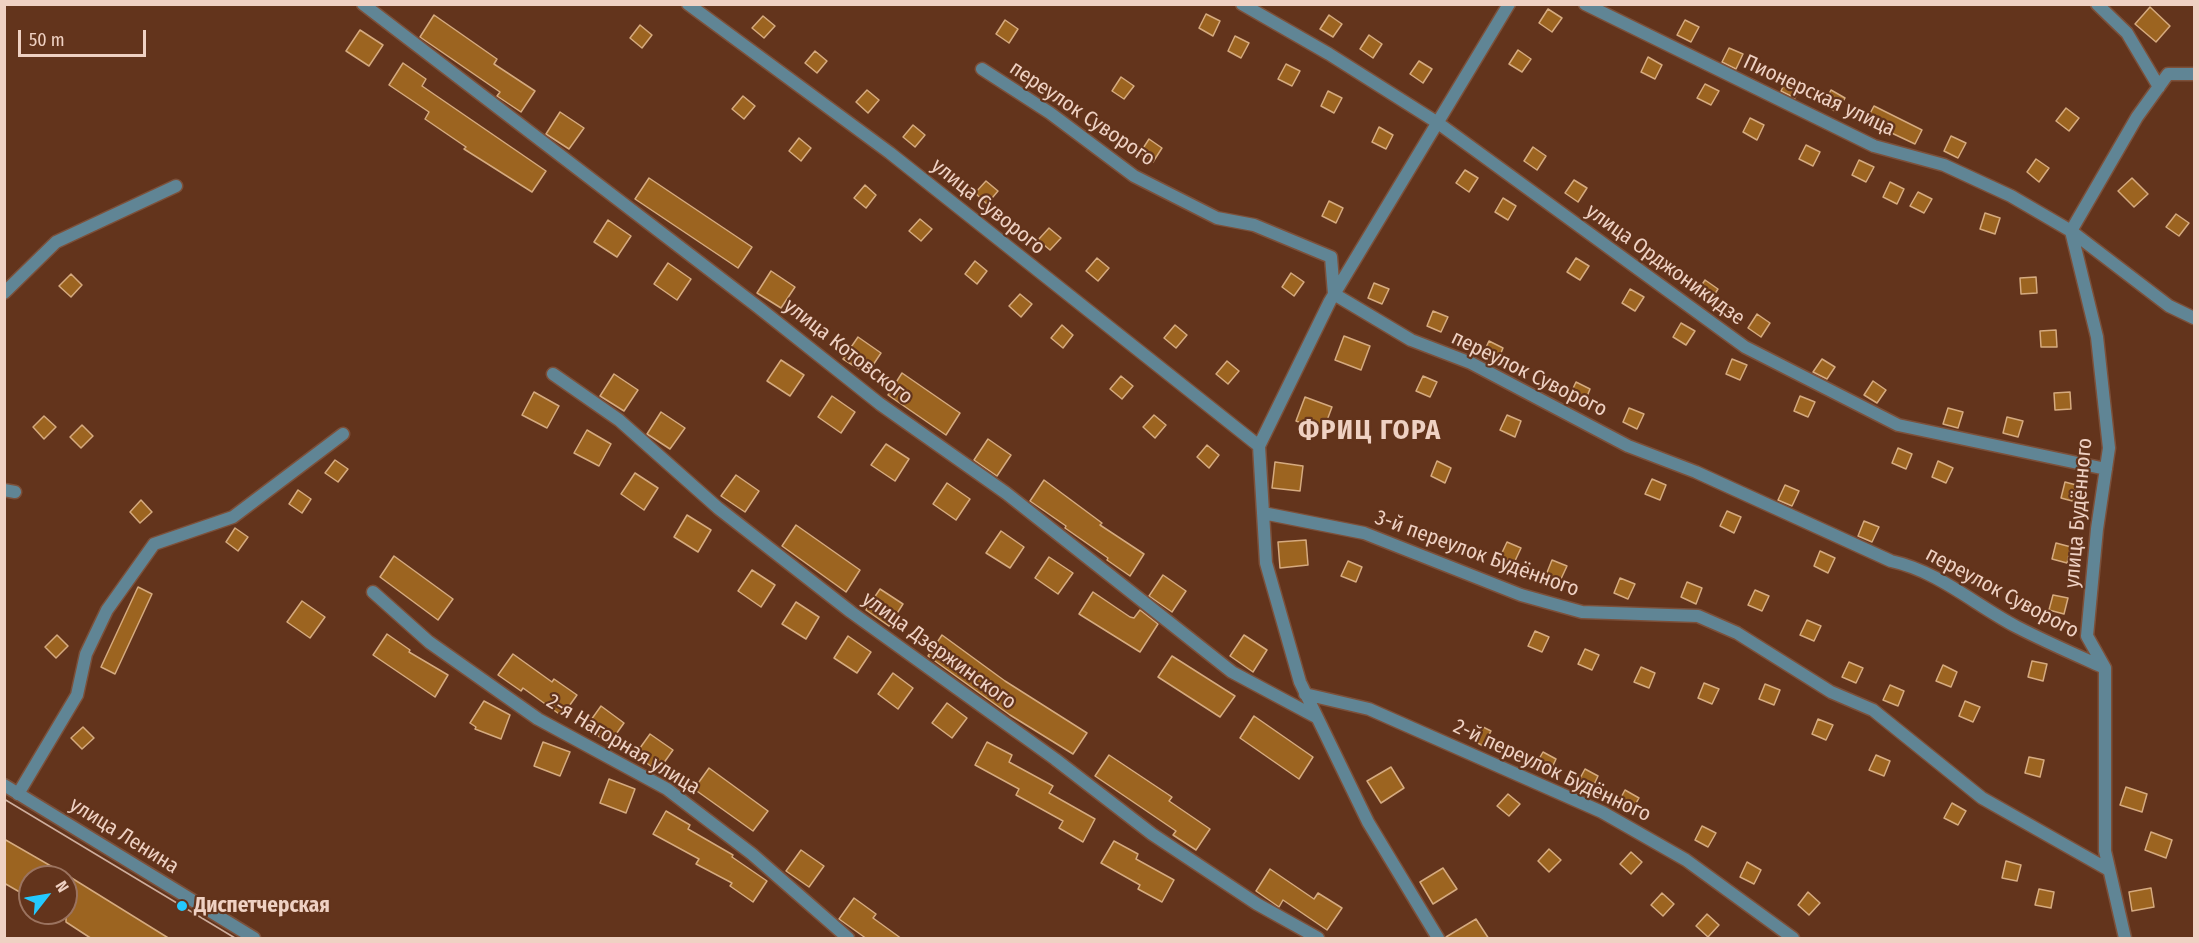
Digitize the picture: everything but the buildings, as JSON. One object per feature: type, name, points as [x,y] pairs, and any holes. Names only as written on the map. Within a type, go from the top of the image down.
[{"type":"street","name":"улица Котовского","points":[[363,4],[758,307],[880,404],[1006,492],[1232,672],[1317,717]]},
{"type":"street","name":"улица Суворого","points":[[688,4],[890,153],[1259,446]]},
{"type":"street","name":"улица Орджоникидзе","points":[[1242,4],[1329,54],[1438,123],[1745,346],[1898,425],[2106,469]]},
{"type":"street","points":[[1438,939],[1368,822],[1305,694],[1266,563],[1259,446],[1334,294],[1509,4]]},
{"type":"street","name":"Пионерская улица","points":[[1585,4],[1874,146],[1944,165],[2011,196],[2071,231]]},
{"type":"street","points":[[2097,4],[2127,33],[2159,87]]},
{"type":"street","name":"переулок Суворого","points":[[982,69],[1050,113],[1134,176],[1217,218],[1254,225],[1331,257],[1334,294],[1411,340],[1471,363],[1628,446],[1696,472],[1870,552],[1939,579],[2017,627],[2105,668]]},
{"type":"street","points":[[2194,74],[2168,75],[2137,117],[2071,231],[2169,306],[2194,318]]},
{"type":"street","points":[[4,294],[56,243],[176,186]]},
{"type":"street","name":"улица Будённого","points":[[2071,231],[2097,337],[2109,448],[2097,529],[2087,636],[2105,668],[2105,851],[2125,939]]},
{"type":"street","name":"улица Дзержинского","points":[[553,374],[619,420],[718,508],[851,612],[1055,759],[1152,834],[1257,904],[1318,939]]},
{"type":"street","points":[[18,794],[77,695],[86,654],[107,610],[154,544],[233,517],[343,434]]},
{"type":"street","name":"3-й переулок Будённого","points":[[1263,513],[1364,533],[1521,595],[1582,612],[1698,616],[1737,633],[1831,692],[1873,710],[1982,798],[2109,870]]},
{"type":"street","name":"2-я Нагорная улица","points":[[373,592],[429,642],[538,719],[667,789],[752,854],[848,939]]},
{"type":"street","name":"2-й переулок Будённого","points":[[1305,694],[1369,709],[1602,812],[1686,860],[1793,939]]},
{"type":"street","name":"улица Ленина","points":[[4,785],[254,939]]},
{"type":"tram line","points":[[4,799],[235,938]]},
{"type":"place","name":"Диспетчерская","points":[[182,906]]},
{"type":"district","name":"ФРИЦ ГОРА","points":[[1370,431]]}]
